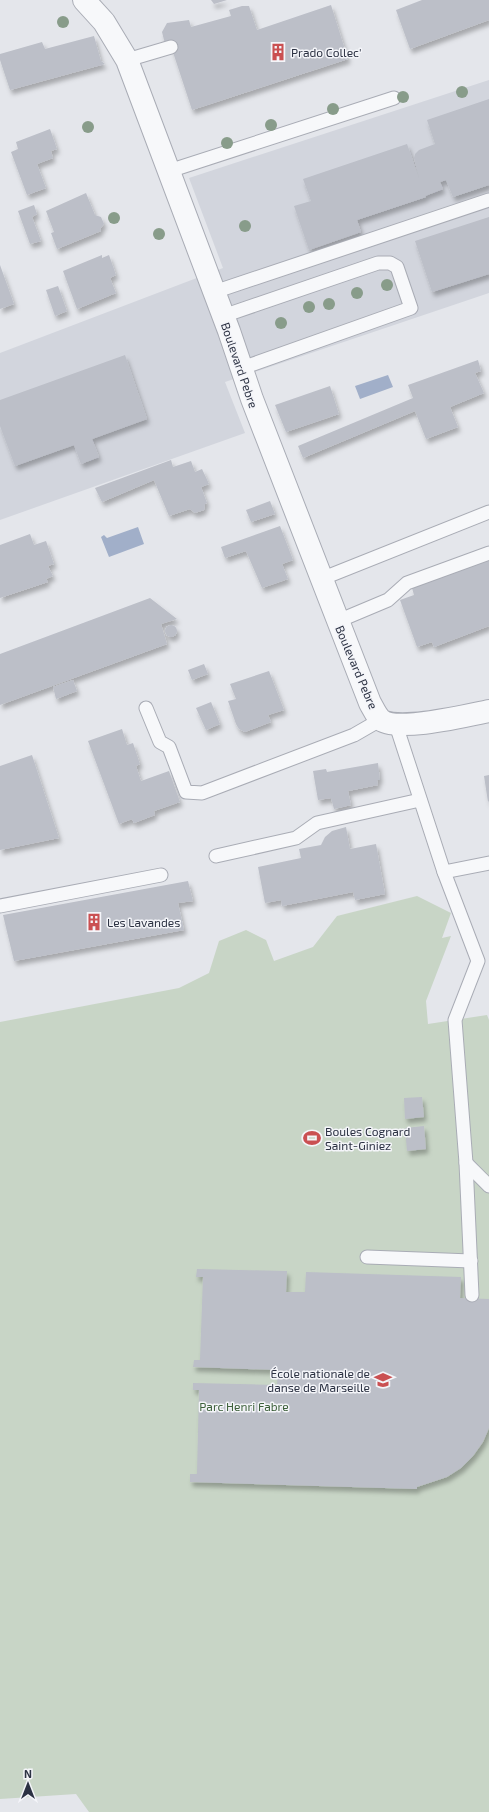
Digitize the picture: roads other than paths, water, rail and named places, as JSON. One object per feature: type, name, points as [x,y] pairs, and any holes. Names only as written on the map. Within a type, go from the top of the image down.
[{"type":"street","name":"Boulevard Pebre","points":[[84,0],[104,22],[127,60],[223,316],[252,399],[321,579],[370,703],[388,723]]},
{"type":"street","points":[[388,723],[448,719],[489,711]]},
{"type":"lane","points":[[127,60],[171,47]]},
{"type":"lane","points":[[168,171],[394,98]]},
{"type":"lane","points":[[214,292],[489,200]]},
{"type":"lane","points":[[223,316],[378,263],[390,263],[397,267],[411,308],[242,368]]},
{"type":"lane","points":[[321,579],[489,512]]},
{"type":"lane","points":[[338,622],[388,600],[407,583],[489,552]]},
{"type":"lane","points":[[146,708],[160,742],[169,747],[186,792],[202,793],[388,723],[420,800],[444,872],[478,961],[455,1020],[472,1260],[472,1295]]},
{"type":"lane","points":[[216,856],[296,838],[317,823],[420,800]]},
{"type":"lane","points":[[444,872],[489,863]]},
{"type":"lane","points":[[0,906],[160,875]]},
{"type":"lane","points":[[466,1163],[489,1186]]},
{"type":"lane","points":[[367,1258],[472,1260]]},
{"type":"water","points":[[388,375],[393,387],[360,399],[355,386]]},
{"type":"water","points":[[138,527],[144,544],[109,557],[101,537],[104,535],[107,538]]},
{"type":"place","name":"Prado Collec'","points":[[278,52]]},
{"type":"place","name":"Les Lavandes","points":[[94,922]]},
{"type":"place","name":"Boules Cognard Saint-Giniez","points":[[312,1138]]},
{"type":"place","name":"École nationale de danse de Marseille","points":[[383,1380]]},
{"type":"park label","name":"Parc Henri Fabre","points":[[244,1406]]}]
